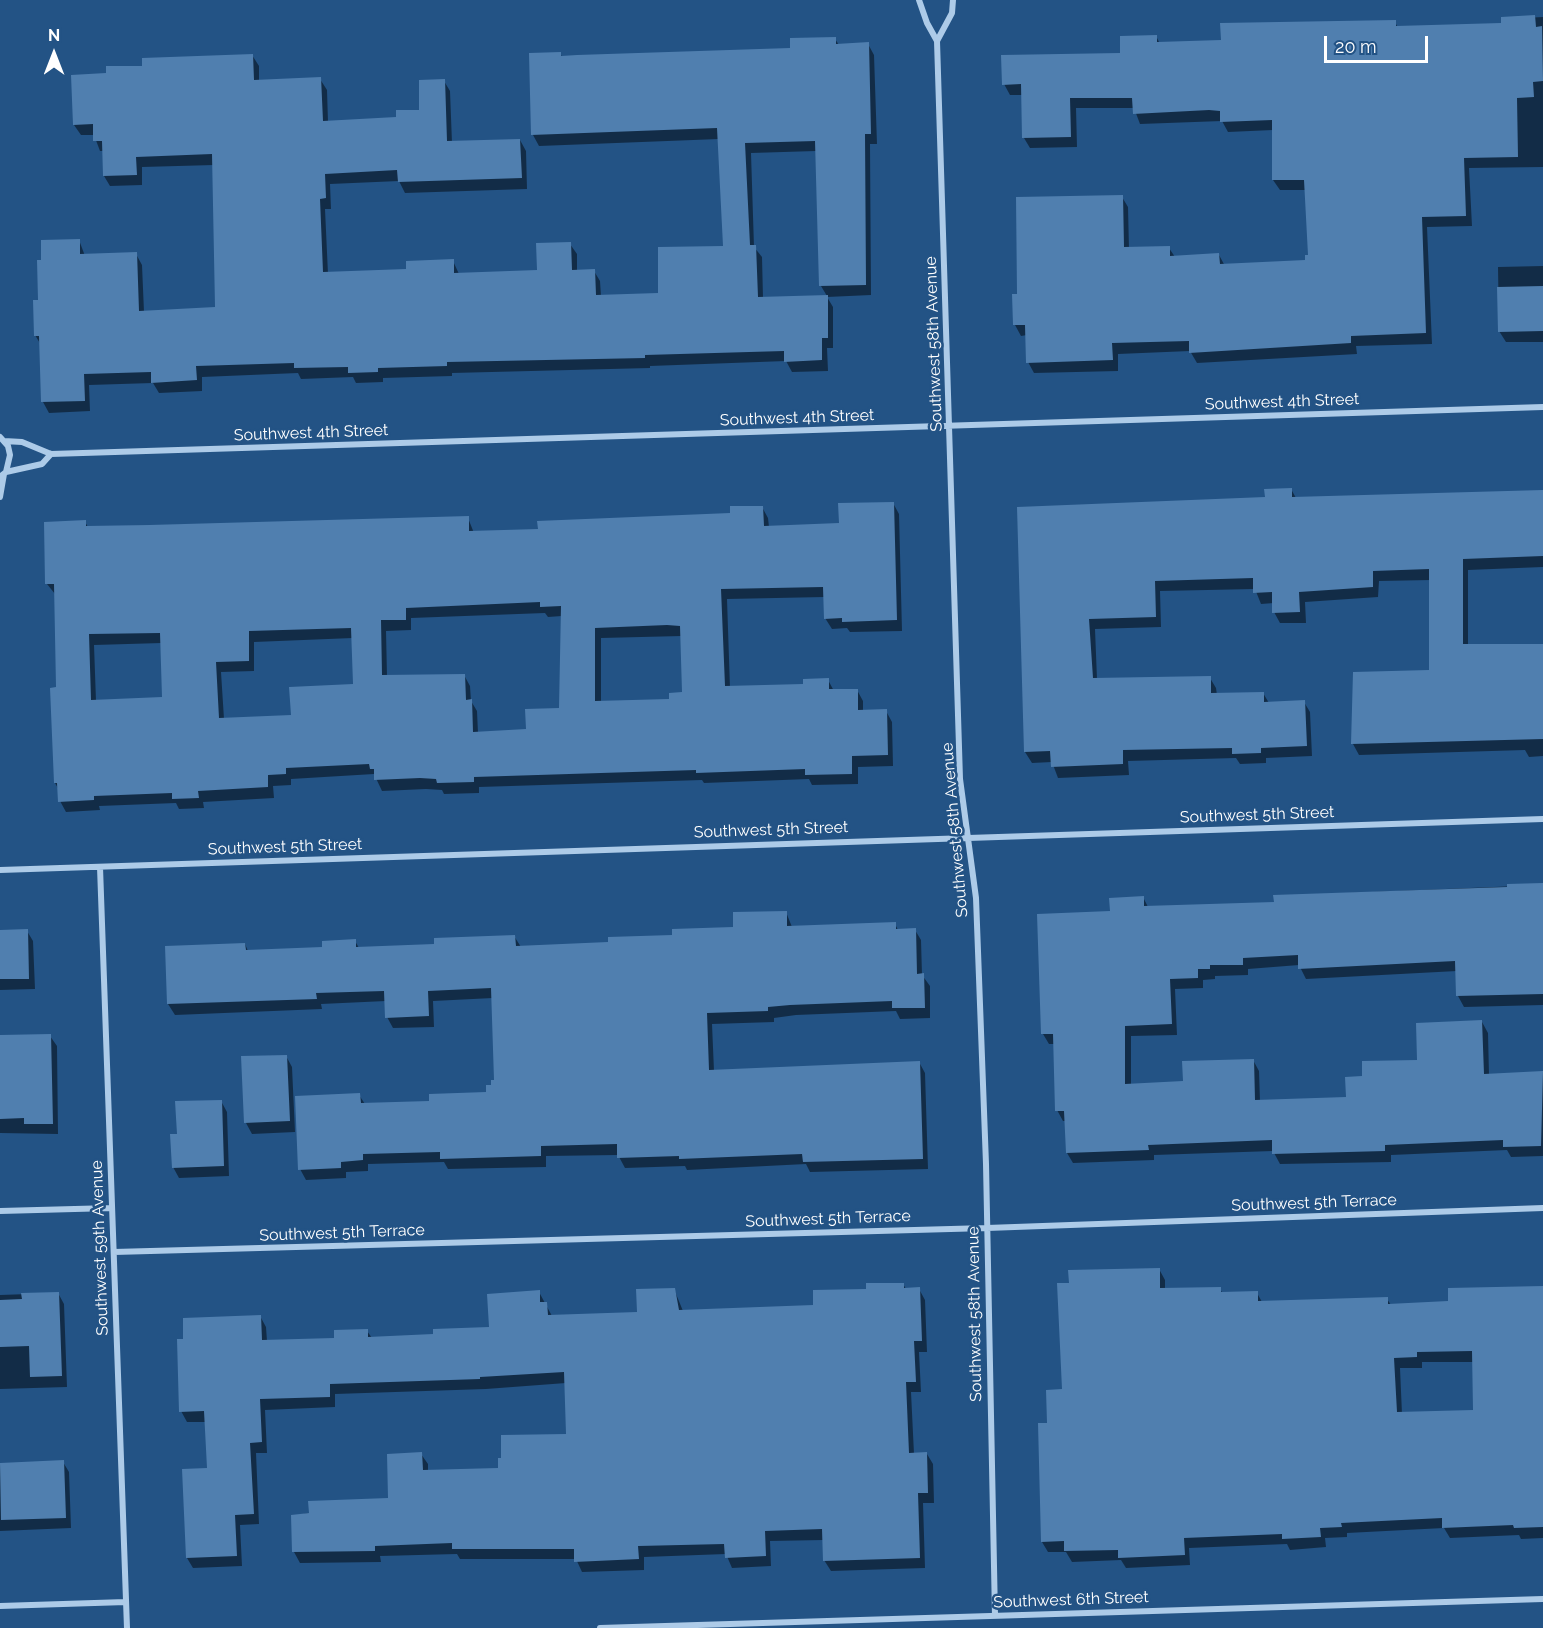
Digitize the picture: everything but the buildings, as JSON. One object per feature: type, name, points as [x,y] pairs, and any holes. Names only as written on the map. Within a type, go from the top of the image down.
[{"type":"street","name":"Southwest 58th Avenue","points":[[919,0],[927,23],[937,41],[960,779],[976,898],[987,1228],[995,1616]]},
{"type":"street","points":[[937,41],[952,13],[953,0]]},
{"type":"street","name":"Southwest 4th Street","points":[[1,437],[22,442],[51,454],[1543,407]]},
{"type":"street","name":"Southwest 4th Street","points":[[1,437],[10,455],[3,474]]},
{"type":"street","name":"Southwest 4th Street","points":[[3,474],[42,464],[51,454]]},
{"type":"street","points":[[0,497],[3,474]]},
{"type":"street","name":"Southwest 5th Street","points":[[0,870],[1543,819]]},
{"type":"street","name":"Southwest 59th Avenue","points":[[100,867],[127,1628]]},
{"type":"street","points":[[0,1211],[112,1208]]},
{"type":"street","name":"Southwest 5th Terrace","points":[[114,1252],[987,1228],[1543,1208]]},
{"type":"street","name":"Southwest 6th Street","points":[[600,1628],[1543,1599]]},
{"type":"street","points":[[0,1606],[126,1602]]}]
